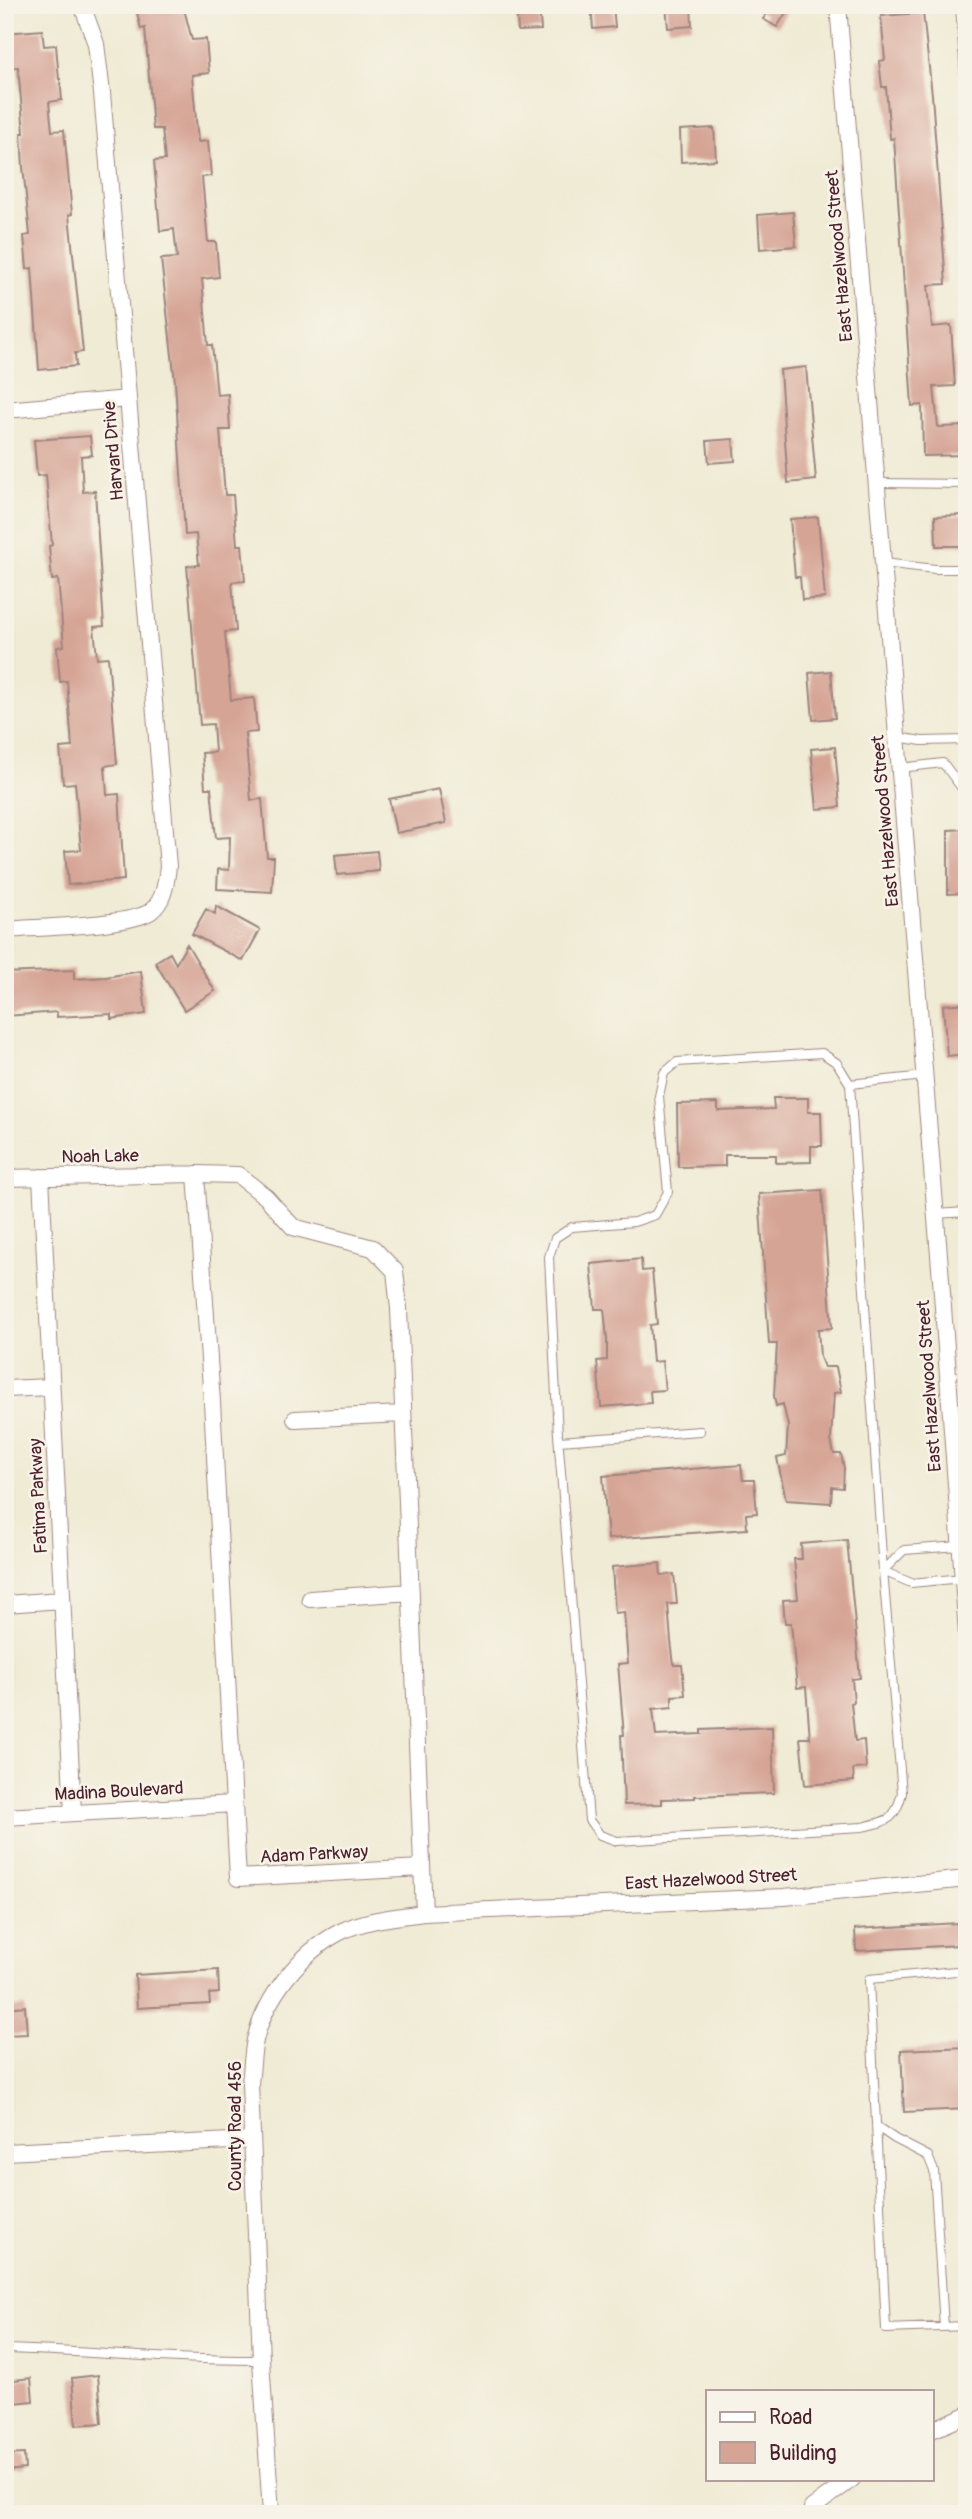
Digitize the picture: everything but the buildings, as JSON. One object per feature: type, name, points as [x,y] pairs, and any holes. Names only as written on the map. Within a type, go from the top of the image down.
[{"type":"street","name":"Harvard Drive","points":[[5,930],[131,920],[151,911],[164,895],[168,866],[99,69],[96,44],[82,5]]},
{"type":"street","name":"East Hazelwood Street","points":[[838,5],[936,1214],[967,1634]]},
{"type":"street","points":[[5,410],[128,399]]},
{"type":"street","points":[[196,1174],[212,1402],[234,1804]]},
{"type":"street","name":"Noah Lake","points":[[5,1178],[238,1175],[266,1197],[293,1227],[373,1248],[395,1271],[399,1309],[424,1913]]},
{"type":"street","name":"Fatima Parkway","points":[[41,1177],[73,1813]]},
{"type":"street","points":[[5,1389],[51,1387]]},
{"type":"street","points":[[295,1419],[403,1414]]},
{"type":"street","points":[[310,1599],[411,1592]]},
{"type":"street","points":[[5,1604],[62,1600]]},
{"type":"street","name":"Madina Boulevard","points":[[5,1816],[234,1804]]},
{"type":"street","name":"Adam Parkway","points":[[234,1804],[238,1878],[422,1868]]},
{"type":"street","name":"East Hazelwood Street","points":[[583,1905],[784,1897],[967,1879]]},
{"type":"street","name":"County Road 456","points":[[271,2514],[261,2360],[250,2083],[255,2041],[266,2009],[284,1981],[308,1955],[341,1932],[374,1920],[424,1913],[583,1905]]},
{"type":"street","points":[[5,2152],[252,2140]]},
{"type":"street","points":[[934,2429],[967,2415]]},
{"type":"street","points":[[812,2508],[851,2480]]},
{"type":"lane","points":[[960,5],[967,105]]},
{"type":"lane","points":[[877,484],[967,484]]},
{"type":"lane","points":[[883,563],[935,569],[967,569]]},
{"type":"lane","points":[[897,737],[922,741],[967,740]]},
{"type":"lane","points":[[900,768],[943,763],[967,795]]},
{"type":"lane","points":[[822,1053],[837,1063],[850,1084],[883,1570],[902,1793],[898,1811],[888,1821],[862,1827],[617,1841],[600,1835],[589,1820],[559,1441],[549,1257],[555,1238],[572,1227],[634,1222],[655,1215],[668,1192],[659,1096],[664,1073],[677,1062],[822,1053]]},
{"type":"lane","points":[[850,1084],[924,1076]]},
{"type":"lane","points":[[936,1214],[967,1212]]},
{"type":"lane","points":[[559,1441],[700,1431]]},
{"type":"lane","points":[[883,1570],[904,1550],[960,1546]]},
{"type":"lane","points":[[883,1570],[911,1583],[963,1578]]},
{"type":"lane","points":[[967,1970],[869,1979],[887,2329],[967,2326]]},
{"type":"lane","points":[[876,2126],[928,2156],[934,2171],[944,2327]]},
{"type":"lane","points":[[5,2349],[76,2351],[202,2361],[261,2360]]}]
